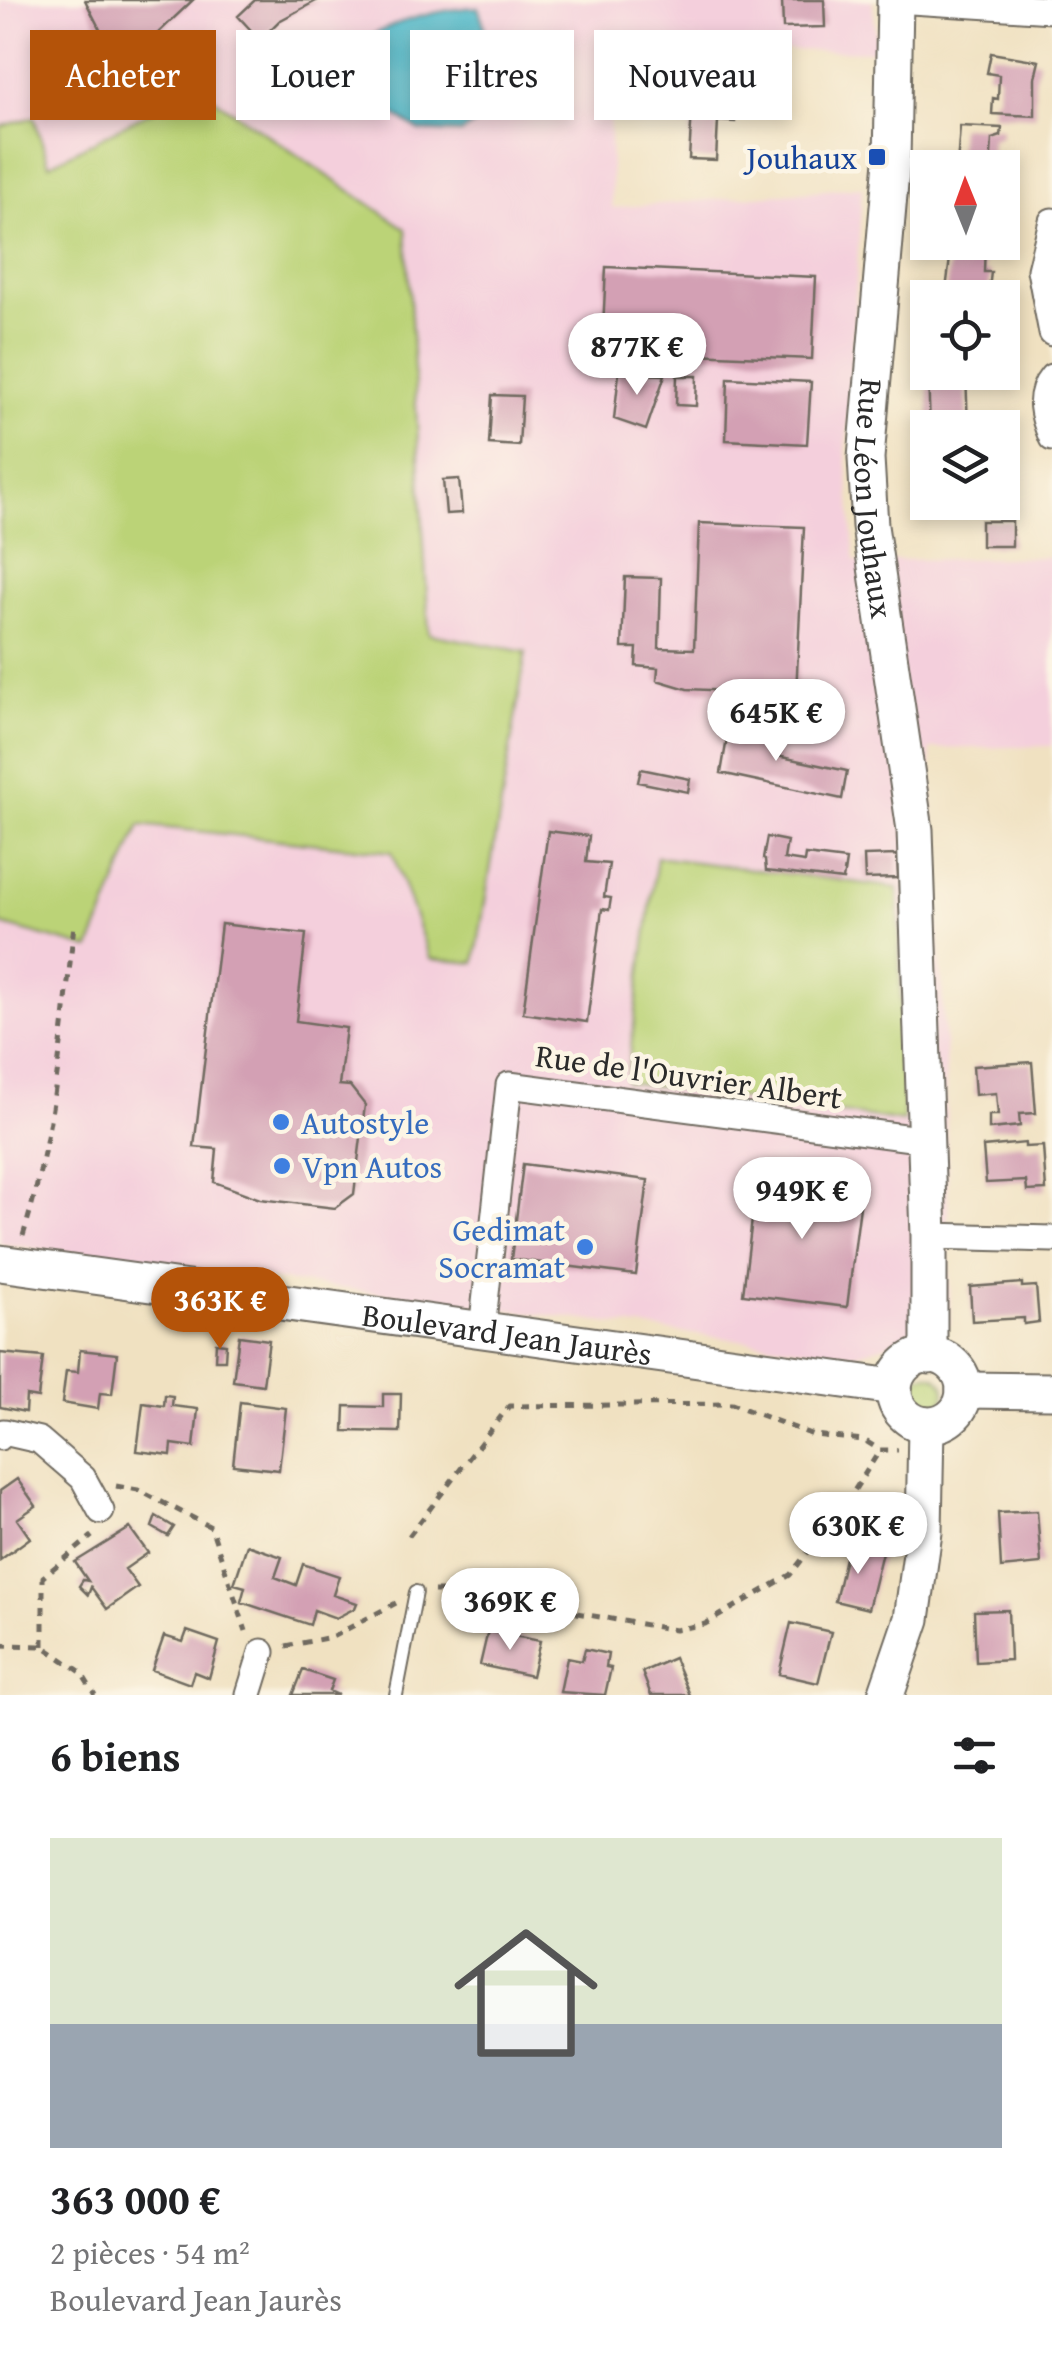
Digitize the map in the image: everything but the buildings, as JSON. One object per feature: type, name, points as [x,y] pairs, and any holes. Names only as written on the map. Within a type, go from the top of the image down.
[{"type":"street","points":[[895,0],[1052,10]]},
{"type":"street","name":"Rue Léon Jouhaux","points":[[895,0],[892,161],[866,458],[870,526],[915,830],[929,1236],[929,1356]]},
{"type":"street","points":[[1052,221],[1040,270],[1052,333]]},
{"type":"street","points":[[1052,377],[1045,385],[1041,412],[1052,438]]},
{"type":"street","name":"Rue de l'Ouvrier Albert","points":[[482,1330],[510,1085],[926,1140]]},
{"type":"street","points":[[929,1236],[1052,1240]]},
{"type":"street","name":"Boulevard Jean Jaurès","points":[[7,1264],[894,1387]]},
{"type":"street","points":[[886,1695],[912,1619],[924,1532],[914,1438],[899,1408],[894,1387],[909,1362],[929,1356],[950,1362],[962,1379],[962,1401],[948,1419],[914,1438]]},
{"type":"street","points":[[964,1390],[1052,1391]]},
{"type":"street","points":[[0,1437],[4,1432],[40,1440],[83,1478],[101,1511]]},
{"type":"street","points":[[234,1695],[250,1694],[262,1652]]},
{"type":"lane","points":[[396,1695],[416,1592]]},
{"type":"path","points":[[7,1264],[34,1199],[59,1062],[74,924]]},
{"type":"path","points":[[409,1536],[510,1406],[732,1404],[813,1436],[864,1440],[880,1450]]},
{"type":"path","points":[[83,1478],[138,1490],[210,1526],[246,1632],[262,1652],[332,1636],[416,1592],[450,1592],[675,1630],[705,1624],[790,1575],[845,1505],[880,1450],[914,1438]]},
{"type":"path","points":[[43,1646],[42,1577],[98,1530],[101,1511]]},
{"type":"path","points":[[0,1646],[43,1646],[81,1672],[94,1695]]},
{"type":"shaded area","points":[[0,0],[872,0],[878,51],[792,50],[792,30],[594,30],[594,120],[610,120],[612,208],[862,187],[846,453],[855,561],[1052,557],[1052,746],[930,749],[945,1046],[950,1324],[854,1355],[0,1244]]},
{"type":"green space","points":[[216,100],[236,113],[236,120],[246,120],[406,229],[429,634],[526,652],[475,963],[430,959],[392,852],[140,825],[90,949],[0,924],[0,127],[35,120],[49,165],[134,120],[216,120]]},
{"type":"green space","points":[[657,857],[898,888],[904,1122],[626,1082]]},
{"type":"green space","points":[[928,1375],[940,1380],[945,1392],[940,1404],[928,1409],[916,1404],[911,1392],[916,1380]]},
{"type":"water","points":[[478,7],[484,30],[410,30],[410,120],[481,120],[460,133],[420,131],[390,112],[390,30],[383,30],[450,10]]},
{"type":"place","name":"Jouhaux","points":[[877,157]]},
{"type":"place","name":"Autostyle","points":[[281,1122]]},
{"type":"place","name":"Vpn Autos","points":[[282,1166]]},
{"type":"place","name":"Gedimat Socramat","points":[[585,1247]]}]
